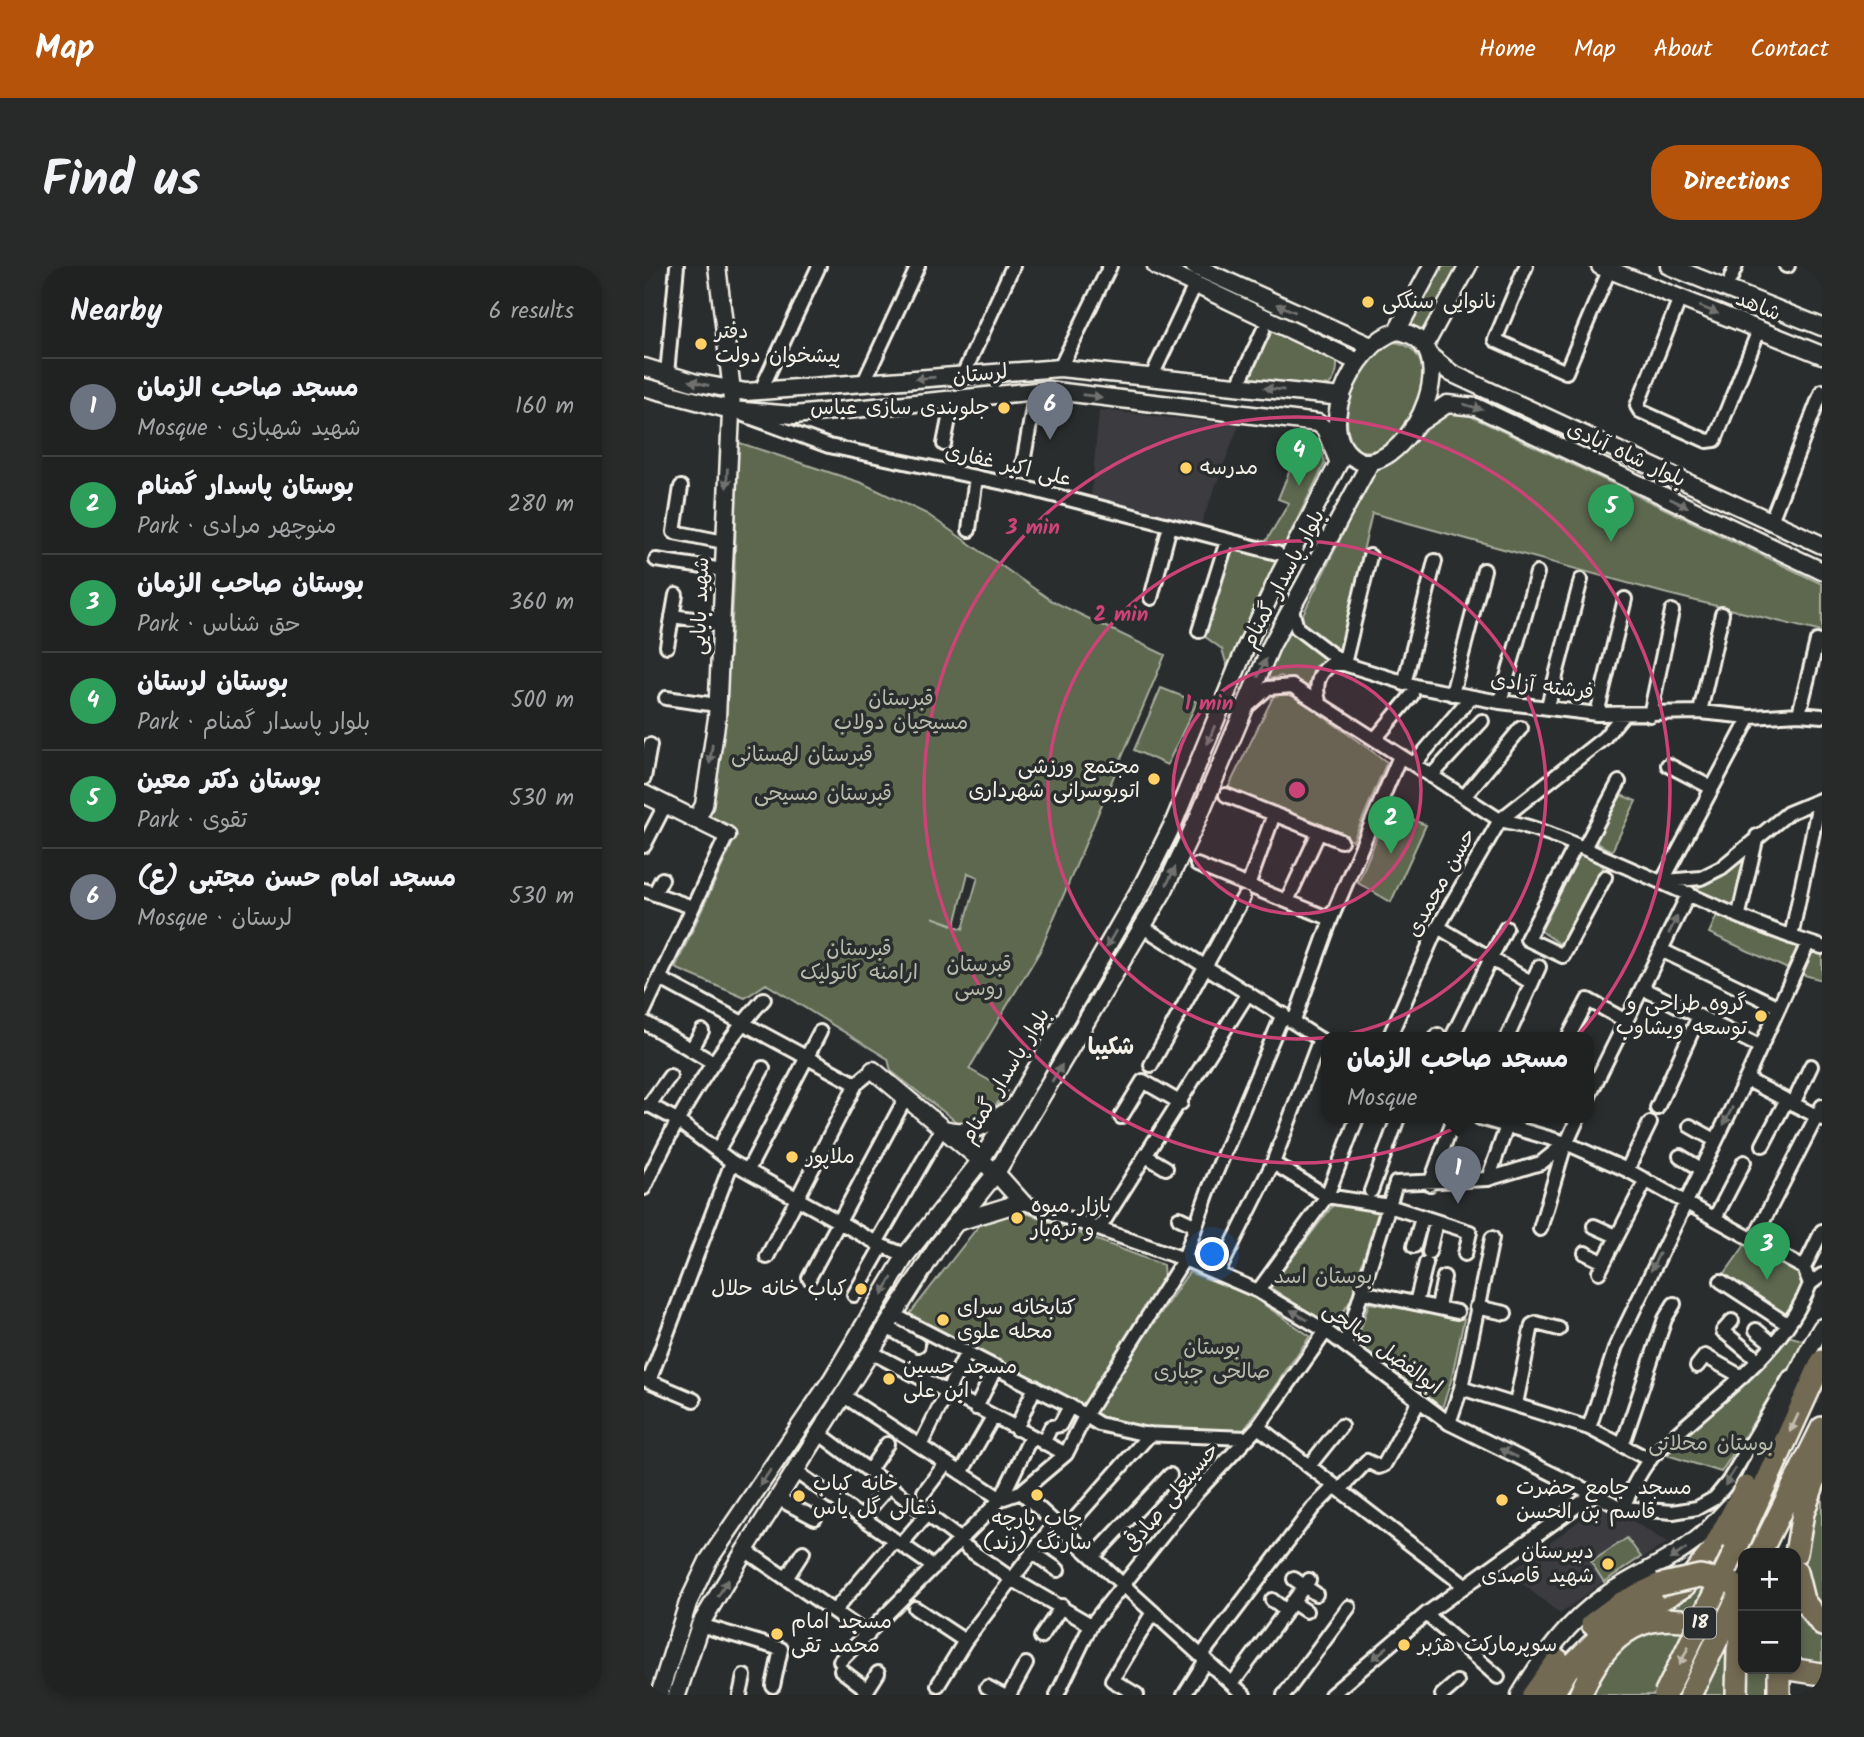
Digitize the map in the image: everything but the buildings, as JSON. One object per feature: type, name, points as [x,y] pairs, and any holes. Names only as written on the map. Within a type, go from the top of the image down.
[{"type":"highway","name":"18","points":[[1665,1695],[1735,1551],[1813,1359]]},
{"type":"highway","points":[[1763,1548],[1822,1428]]},
{"type":"highway","points":[[1797,1548],[1803,1513],[1822,1460]]},
{"type":"highway","points":[[1552,1695],[1567,1670],[1613,1625],[1684,1586],[1712,1552],[1746,1487]]},
{"type":"highway","points":[[1533,1695],[1583,1632],[1619,1604],[1659,1585],[1700,1576],[1738,1586]]},
{"type":"highway","points":[[1801,1592],[1803,1600],[1822,1625]]},
{"type":"highway","name":"18","points":[[1690,1695],[1738,1598]]},
{"type":"highway","points":[[1580,1695],[1609,1645],[1635,1626],[1656,1618],[1672,1617],[1698,1622],[1738,1640]]},
{"type":"highway","points":[[1737,1695],[1738,1650]]},
{"type":"highway","points":[[1801,1671],[1822,1674]]},
{"type":"highway","points":[[1779,1674],[1779,1695]]},
{"type":"main road","points":[[1156,266],[1358,362]]},
{"type":"main road","points":[[1194,266],[1371,346]]},
{"type":"main road","points":[[1432,266],[1397,331],[1371,346],[1358,362],[1342,397],[1337,427],[1342,457],[1370,463],[1397,446],[1413,427],[1431,384],[1427,351],[1468,266]]},
{"type":"main road","name":"شاهد","points":[[1669,266],[1822,327]]},
{"type":"main road","name":"شهید بابایی","points":[[696,820],[704,805],[717,705],[732,391],[717,267]]},
{"type":"main road","name":"شاهد","points":[[1607,267],[1822,355]]},
{"type":"main road","name":"بلوار شاه آبادی","points":[[1397,331],[1411,335],[1451,373],[1822,545]]},
{"type":"main road","name":"لرستان","points":[[644,366],[732,391],[760,392],[1060,368],[1342,397]]},
{"type":"main road","name":"لرستان","points":[[644,387],[731,410],[794,415],[1036,391],[1318,423],[1325,429],[1342,457]]},
{"type":"main road","name":"بلوار شاه آبادی","points":[[1413,427],[1447,404],[1476,407],[1822,571]]},
{"type":"main road","name":"بلوار پاسدار گمنام","points":[[659,1695],[672,1646],[708,1561],[832,1379],[906,1255],[981,1160],[1150,871],[1210,740],[1251,637],[1342,457]]},
{"type":"main road","name":"بلوار پاسدار گمنام","points":[[677,1695],[700,1625],[745,1550],[939,1244],[996,1173],[1143,927],[1196,823],[1240,716],[1292,606],[1370,463]]},
{"type":"main road","points":[[644,794],[727,835]]},
{"type":"main road","name":"ابوالفضل صالحی","points":[[873,1070],[996,1173],[1022,1202]]},
{"type":"main road","points":[[942,1128],[957,1133],[972,1131],[987,1125],[1016,1104],[1018,1113],[1028,1117],[1038,1104]]},
{"type":"main road","points":[[957,1192],[963,1194],[971,1205]]},
{"type":"main road","points":[[956,1223],[1022,1202]]},
{"type":"main road","points":[[1520,1695],[1554,1643],[1585,1611],[1623,1584],[1686,1549],[1711,1527],[1746,1487],[1813,1359],[1822,1327]]},
{"type":"main road","points":[[652,1695],[672,1646]]},
{"type":"street","points":[[667,374],[677,266]]},
{"type":"street","points":[[760,392],[819,266]]},
{"type":"street","points":[[863,384],[918,266]]},
{"type":"street","points":[[962,375],[1013,266]]},
{"type":"street","points":[[1060,368],[1110,266]]},
{"type":"street","points":[[1526,266],[1495,340],[1566,372],[1607,267]]},
{"type":"street","points":[[1152,376],[1195,285]]},
{"type":"street","points":[[1680,298],[1637,406],[1640,411],[1712,442],[1759,330]]},
{"type":"street","points":[[1238,385],[1263,331]]},
{"type":"street","points":[[1023,463],[1036,391]]},
{"type":"street","points":[[1771,521],[1822,391]]},
{"type":"street","points":[[944,444],[953,399]]},
{"type":"street","name":"علی اکبر غفاری","points":[[731,410],[829,446],[976,477],[1277,554]]},
{"type":"street","points":[[970,530],[976,477]]},
{"type":"street","points":[[681,487],[674,532],[724,542]]},
{"type":"street","points":[[1151,598],[1170,526]]},
{"type":"street","points":[[1199,631],[1227,541]]},
{"type":"street","points":[[1319,702],[1317,684],[1320,674],[1332,664],[1344,664],[1370,556]]},
{"type":"street","points":[[656,560],[724,570]]},
{"type":"street","points":[[1404,684],[1435,561]]},
{"type":"street","points":[[1452,694],[1484,570]]},
{"type":"street","points":[[1500,702],[1537,573]]},
{"type":"street","points":[[1548,706],[1581,580]]},
{"type":"street","points":[[667,646],[676,594]]},
{"type":"street","points":[[1597,714],[1625,599]]},
{"type":"street","name":"فرشته آزادی","points":[[1292,606],[1297,628],[1344,664],[1404,684],[1452,694],[1597,714],[1700,712],[1750,717],[1799,714],[1822,716]]},
{"type":"street","points":[[1650,715],[1672,611]]},
{"type":"street","points":[[1700,712],[1722,614]]},
{"type":"street","points":[[672,616],[722,624]]},
{"type":"street","points":[[1799,714],[1816,640]]},
{"type":"street","points":[[1240,716],[1256,695],[1279,685],[1292,686],[1500,820],[1520,824],[1580,846],[1791,937],[1822,947]]},
{"type":"street","points":[[1375,739],[1412,695]]},
{"type":"street","points":[[1414,764],[1471,697]]},
{"type":"street","points":[[666,698],[717,705]]},
{"type":"street","name":"حسن محمدی","points":[[1392,1032],[1438,927],[1500,820],[1604,738],[1623,715]]},
{"type":"street","points":[[1662,882],[1750,717]]},
{"type":"street","points":[[1431,776],[1482,721]]},
{"type":"street","points":[[1464,797],[1521,728]]},
{"type":"street","points":[[644,778],[650,745]]},
{"type":"street","points":[[1001,1499],[1021,1492],[1066,1454],[1085,1416],[1184,1259],[1401,756]]},
{"type":"street","points":[[1668,765],[1712,788]]},
{"type":"street","points":[[1605,877],[1563,956],[1527,939],[1619,782]]},
{"type":"street","points":[[1226,795],[1341,842]]},
{"type":"street","points":[[1662,882],[1701,878],[1721,869],[1757,836],[1788,813],[1820,801]]},
{"type":"street","points":[[1791,937],[1820,801]]},
{"type":"street","points":[[644,845],[665,805]]},
{"type":"street","points":[[1248,886],[1274,814]]},
{"type":"street","points":[[1287,901],[1319,832]]},
{"type":"street","points":[[644,1011],[727,835]]},
{"type":"street","points":[[1739,914],[1757,836]]},
{"type":"street","points":[[1197,865],[1331,919]]},
{"type":"street","points":[[662,879],[649,892],[692,907]]},
{"type":"street","points":[[1594,1086],[1689,893]]},
{"type":"street","points":[[1151,1065],[1243,898]]},
{"type":"street","points":[[1143,927],[1321,1040]]},
{"type":"street","points":[[1438,927],[1532,983]]},
{"type":"street","points":[[1454,1032],[1506,928]]},
{"type":"street","points":[[1589,1428],[1616,1346],[1746,1079],[1808,943]]},
{"type":"street","points":[[1661,950],[1779,1007]]},
{"type":"street","points":[[1510,1032],[1539,967]]},
{"type":"street","points":[[659,978],[856,1084]]},
{"type":"street","points":[[1642,988],[1761,1047]]},
{"type":"street","points":[[1099,1229],[1248,993]]},
{"type":"street","points":[[644,1188],[676,1119],[712,1062],[743,1021],[764,999]]},
{"type":"street","points":[[1571,1032],[1588,1000],[1626,1021]]},
{"type":"street","points":[[1657,1108],[1699,1016]]},
{"type":"street","points":[[644,1022],[712,1062]]},
{"type":"street","points":[[691,1050],[702,1031]]},
{"type":"street","points":[[748,1170],[820,1032]]},
{"type":"street","points":[[1218,1273],[1273,1163],[1321,1046]]},
{"type":"street","points":[[1763,1145],[1811,1066]]},
{"type":"street","points":[[718,1150],[763,1068]]},
{"type":"street","points":[[767,1257],[856,1084],[873,1070]]},
{"type":"street","points":[[670,1076],[646,1106],[676,1119],[732,1162],[879,1244],[906,1255]]},
{"type":"street","points":[[1746,1079],[1789,1102],[1820,1114],[1754,1239]]},
{"type":"street","points":[[1121,1117],[1143,1081],[1181,1103]]},
{"type":"street","points":[[809,1278],[905,1099]]},
{"type":"street","points":[[1258,1291],[1327,1196],[1355,1123]]},
{"type":"street","points":[[1371,1191],[1396,1123]]},
{"type":"street","points":[[1430,1184],[1452,1123]]},
{"type":"street","points":[[1540,1229],[1566,1143],[1576,1123]]},
{"type":"street","points":[[1627,1170],[1650,1123]]},
{"type":"street","points":[[1488,1179],[1517,1124],[1627,1170],[1685,1201],[1804,1268],[1810,1284]]},
{"type":"street","points":[[1690,1126],[1715,1140]]},
{"type":"street","points":[[854,1295],[942,1128]]},
{"type":"street","points":[[1345,1345],[1395,1183],[1430,1184],[1488,1179],[1541,1163],[1566,1143]]},
{"type":"street","points":[[1146,1156],[1166,1168]]},
{"type":"street","points":[[1680,1156],[1701,1169]]},
{"type":"street","points":[[694,1400],[646,1380],[732,1162]]},
{"type":"street","points":[[1715,1218],[1744,1162]]},
{"type":"street","points":[[1273,1163],[1327,1196],[1389,1206],[1470,1232],[1465,1254]]},
{"type":"street","points":[[1585,1253],[1601,1267],[1646,1180]]},
{"type":"street","name":"ابوالفضل صالحی","points":[[1022,1202],[1184,1259],[1258,1291],[1326,1331],[1449,1423],[1622,1508],[1673,1513],[1697,1508],[1715,1498],[1813,1359]]},
{"type":"street","points":[[1178,1217],[1196,1226]]},
{"type":"street","points":[[1414,1246],[1422,1218]]},
{"type":"street","points":[[1416,1303],[1436,1222]]},
{"type":"street","points":[[1594,1226],[1616,1236]]},
{"type":"street","points":[[1804,1268],[1822,1231]]},
{"type":"street","points":[[1449,1423],[1461,1388],[1492,1238]]},
{"type":"street","points":[[1622,1508],[1650,1460],[1758,1360],[1804,1300],[1810,1284],[1822,1275]]},
{"type":"street","points":[[1438,1307],[1444,1277]]},
{"type":"street","points":[[1721,1280],[1787,1324]]},
{"type":"street","points":[[1363,1292],[1457,1312]]},
{"type":"street","points":[[1622,1446],[1674,1304]]},
{"type":"street","points":[[1475,1312],[1505,1313]]},
{"type":"street","points":[[890,1321],[919,1345]]},
{"type":"street","points":[[890,1321],[967,1352],[1085,1416],[1124,1432],[1247,1438]]},
{"type":"street","points":[[1732,1321],[1723,1331],[1758,1360]]},
{"type":"street","points":[[1516,1404],[1533,1323],[1559,1329]]},
{"type":"street","points":[[1756,1330],[1773,1343]]},
{"type":"street","name":"حسینعلی صادقی","points":[[1057,1695],[1091,1625],[1197,1492],[1258,1427],[1326,1331]]},
{"type":"street","points":[[872,1352],[1066,1454]]},
{"type":"street","points":[[920,1446],[967,1352]]},
{"type":"street","points":[[1697,1366],[1705,1356],[1742,1377]]},
{"type":"street","points":[[976,1408],[996,1367]]},
{"type":"street","points":[[1016,1429],[1035,1387]]},
{"type":"street","points":[[1461,1388],[1589,1428],[1650,1460]]},
{"type":"street","points":[[844,1396],[1001,1499]]},
{"type":"street","points":[[1184,1695],[1203,1658],[1313,1508],[1367,1461],[1379,1468],[1384,1465],[1419,1401]]},
{"type":"street","points":[[878,1673],[865,1692],[841,1666],[868,1634],[934,1567],[964,1544],[1001,1499],[1037,1440],[1051,1427],[1060,1425],[1070,1406]]},
{"type":"street","points":[[961,1473],[993,1417]]},
{"type":"street","points":[[933,1419],[946,1428]]},
{"type":"street","points":[[1309,1466],[1341,1426]]},
{"type":"street","points":[[1258,1427],[1465,1586]]},
{"type":"street","points":[[820,1434],[870,1469],[1010,1578],[1091,1625]]},
{"type":"street","points":[[938,1685],[965,1641],[1010,1578],[1032,1552],[1150,1434]]},
{"type":"street","points":[[870,1469],[887,1444]]},
{"type":"street","points":[[925,1492],[946,1463]]},
{"type":"street","points":[[796,1472],[934,1567]]},
{"type":"street","points":[[1093,1557],[1170,1475]]},
{"type":"street","points":[[862,1517],[890,1485]]},
{"type":"street","points":[[1021,1492],[1244,1695]]},
{"type":"street","points":[[1331,1695],[1426,1614],[1592,1495]]},
{"type":"street","points":[[779,1499],[815,1518]]},
{"type":"street","points":[[834,1611],[928,1513]]},
{"type":"street","points":[[745,1550],[868,1634]]},
{"type":"street","points":[[787,1577],[803,1552]]},
{"type":"street","points":[[1032,1552],[1058,1570]]},
{"type":"street","points":[[1232,1684],[1289,1606],[1302,1582],[1316,1594]]},
{"type":"street","points":[[1272,1600],[1306,1611]]},
{"type":"street","points":[[1041,1637],[1062,1606]]},
{"type":"street","points":[[915,1608],[965,1641]]},
{"type":"street","points":[[1137,1695],[1112,1680],[1153,1612]]},
{"type":"street","points":[[1284,1695],[1340,1614]]},
{"type":"street","points":[[1426,1614],[1497,1677]]},
{"type":"street","points":[[700,1625],[780,1650],[773,1686]]},
{"type":"street","points":[[1009,1695],[1026,1664]]},
{"type":"street","points":[[740,1695],[744,1676]]},
{"type":"street","points":[[1442,1695],[1457,1682]]},
{"type":"street","points":[[987,1687],[1002,1695]]},
{"type":"shaded area","points":[[1099,410],[1239,425],[1201,524],[1091,496]]},
{"type":"shaded area","points":[[1604,1502],[1667,1543],[1600,1584],[1560,1614],[1509,1573]]},
{"type":"green space","points":[[1442,266],[1457,266],[1426,328],[1417,335],[1403,326]]},
{"type":"green space","points":[[1270,322],[1336,356],[1336,374],[1324,390],[1244,383]]},
{"type":"green space","points":[[1394,342],[1412,350],[1422,365],[1422,385],[1417,406],[1406,426],[1391,442],[1373,451],[1354,449],[1347,419],[1353,388],[1369,361]]},
{"type":"green space","points":[[1458,410],[1822,584],[1822,632],[1664,593],[1372,513],[1340,650],[1305,631],[1301,618],[1373,473],[1399,458],[1443,411]]},
{"type":"green space","points":[[1305,433],[1320,446],[1325,463],[1283,548],[1265,543],[1289,503],[1278,499]]},
{"type":"green space","name":"قبرستان مسیحیان دولاب","points":[[737,442],[862,483],[927,514],[1052,601],[1165,655],[1040,951],[969,1069],[1008,1091],[984,1119],[958,1123],[891,1071],[888,1059],[766,984],[745,998],[675,968],[736,836],[706,821],[727,680],[734,585]],"holes":[[[968,873],[978,877],[963,929],[932,917],[955,925]]]},
{"type":"green space","points":[[1226,549],[1278,559],[1227,666],[1222,649],[1200,633]]},
{"type":"green space","points":[[1289,629],[1327,659],[1314,667],[1308,689],[1281,676],[1266,680]]},
{"type":"green space","points":[[1161,688],[1197,702],[1167,765],[1134,750]]},
{"type":"green space","points":[[1275,693],[1295,696],[1387,762],[1353,841],[1228,788]]},
{"type":"green space","points":[[1618,794],[1636,801],[1612,851],[1594,842]]},
{"type":"green space","points":[[1388,810],[1426,825],[1391,902],[1358,883]]},
{"type":"green space","points":[[1748,853],[1736,907],[1696,889],[1727,872]]},
{"type":"green space","points":[[1580,854],[1604,866],[1560,944],[1541,931]]},
{"type":"green space","points":[[1717,915],[1803,946],[1790,970],[1709,933]]},
{"type":"green space","points":[[1813,950],[1822,952],[1822,980],[1801,974]]},
{"type":"green space","name":"بوستان اسد","points":[[1334,1204],[1385,1210],[1363,1281],[1332,1329],[1270,1287]]},
{"type":"green space","points":[[998,1214],[1029,1214],[1163,1265],[1164,1281],[1082,1408],[909,1315],[984,1219]]},
{"type":"green space","points":[[1747,1242],[1801,1272],[1805,1284],[1784,1318],[1723,1276]]},
{"type":"green space","name":"بوستان صالحی جباری","points":[[1189,1272],[1250,1295],[1310,1336],[1240,1436],[1122,1428],[1091,1415]]},
{"type":"green space","name":"بوستان اسد","points":[[1369,1303],[1464,1319],[1451,1381],[1441,1411],[1356,1344]]},
{"type":"green space","name":"بوستان محلاتی","points":[[1788,1336],[1806,1341],[1721,1472],[1667,1455]]},
{"type":"green space","points":[[1822,1479],[1820,1617],[1801,1561]]},
{"type":"green space","points":[[1627,1538],[1641,1557],[1604,1582],[1591,1562]]},
{"type":"green space","points":[[1709,1584],[1692,1617],[1652,1617],[1635,1623],[1607,1645],[1577,1695],[1557,1695],[1568,1678],[1604,1640],[1686,1589]]},
{"type":"green space","points":[[1801,1602],[1822,1633],[1822,1669],[1801,1666]]},
{"type":"green space","points":[[1688,1624],[1654,1695],[1584,1695],[1625,1636]]},
{"type":"green space","points":[[1735,1627],[1730,1695],[1700,1695]]},
{"type":"green space","points":[[1743,1674],[1773,1674],[1774,1695],[1741,1695]]},
{"type":"place","name":"نانوایی سنگکی","points":[[1368,302]]},
{"type":"place","name":"دفتر پیشخوان دولت","points":[[701,344]]},
{"type":"place","name":"جلوبندی سازی عباس","points":[[1004,408]]},
{"type":"place","name":"مسجد امام حسن مجتبی (ع)","points":[[1050,440]]},
{"type":"place","name":"مدرسه","points":[[1186,468]]},
{"type":"place","name":"بوستان لرستان","points":[[1299,486]]},
{"type":"place","name":"بوستان دکتر معین","points":[[1611,542]]},
{"type":"place","name":"مجتمع ورزشی اتوبوسرانی شهرداری","points":[[1154,779]]},
{"type":"place","name":"بوستان پاسدار گمنام","points":[[1391,854]]},
{"type":"place","name":"گروه طراحی و توسعه ویشاوب","points":[[1761,1016]]},
{"type":"place","name":"ملاپور","points":[[792,1157]]},
{"type":"place","name":"مسجد صاحب الزمان","points":[[1458,1204]]},
{"type":"place","name":"بازار میوه و تره‌بار","points":[[1017,1218]]},
{"type":"place","name":"بوستان صاحب الزمان","points":[[1767,1280]]},
{"type":"place","name":"کباب خانه حلال","points":[[861,1289]]},
{"type":"place","name":"کتابخانه سرای محله علوی","points":[[943,1320]]},
{"type":"place","name":"مسجد حسین ابن علی","points":[[889,1379]]},
{"type":"place","name":"چاپ پارچه سارنگ (زند)","points":[[1037,1495]]},
{"type":"place","name":"خانه کباب ذغالی گل یاس","points":[[799,1496]]},
{"type":"place","name":"مسجد جامع حضرت قاسم بن الحسن","points":[[1502,1500]]},
{"type":"place","name":"دبیرستان شهید قاصدی","points":[[1608,1564]]},
{"type":"place","name":"مسجد امام محمد تقی","points":[[777,1634]]},
{"type":"place","name":"سوپرمارکت هژبر","points":[[1404,1645]]},
{"type":"district","name":"شکیبا","points":[[1111,1048]]},
{"type":"park label","name":"قبرستان لهستانی","points":[[802,755]]},
{"type":"park label","name":"قبرستان مسیحی","points":[[823,794]]},
{"type":"park label","name":"قبرستان ارامنه کاتولیک","points":[[859,961]]},
{"type":"park label","name":"قبرستان روسی","points":[[979,977]]}]
